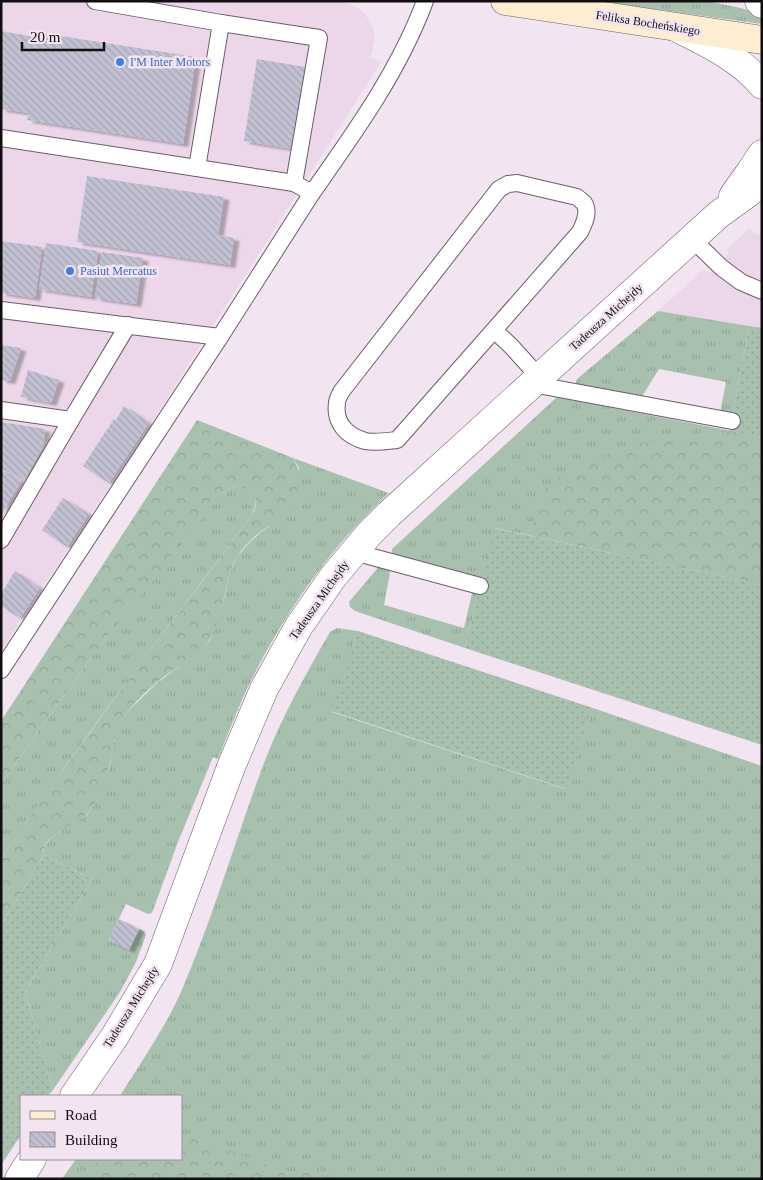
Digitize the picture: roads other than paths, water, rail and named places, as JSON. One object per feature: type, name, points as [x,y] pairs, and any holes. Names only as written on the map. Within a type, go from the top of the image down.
[{"type":"main road","name":"Feliksa Bocheńskiego","points":[[505,1],[762,40]]},
{"type":"street","points":[[759,1],[762,4]]},
{"type":"street","points":[[678,28],[728,55],[754,75],[762,85]]},
{"type":"street","name":"Tadeusza Michejdy","points":[[718,215],[762,154]]},
{"type":"street","name":"Tadeusza Michejdy","points":[[75,1095],[115,1036],[158,964],[231,767],[264,690],[299,626],[333,577],[369,534],[389,514],[718,215],[762,183]]},
{"type":"street","points":[[18,1179],[31,1160]]},
{"type":"lane","points":[[95,1],[319,38],[294,184]]},
{"type":"lane","points":[[1,670],[220,337],[312,192],[374,103],[413,32],[426,1]]},
{"type":"lane","points":[[197,168],[221,23]]},
{"type":"lane","points":[[1,138],[294,184],[312,192]]},
{"type":"lane","points":[[508,184],[517,184],[577,198],[584,203],[587,212],[585,223],[580,232],[494,330],[397,440],[366,441],[347,433],[340,425],[337,416],[337,403],[341,392],[499,189],[508,184]]},
{"type":"lane","points":[[692,239],[722,268],[741,282],[762,291]]},
{"type":"lane","points":[[1,310],[220,337]]},
{"type":"lane","points":[[1,540],[128,326]]},
{"type":"lane","points":[[494,330],[512,347],[536,380],[732,420]]},
{"type":"lane","points":[[1,410],[71,420]]},
{"type":"lane","points":[[354,552],[480,586]]},
{"type":"place","name":"I'M Inter Motors","points":[[120,62]]},
{"type":"place","name":"Pasiut Mercatus","points":[[70,271]]}]
